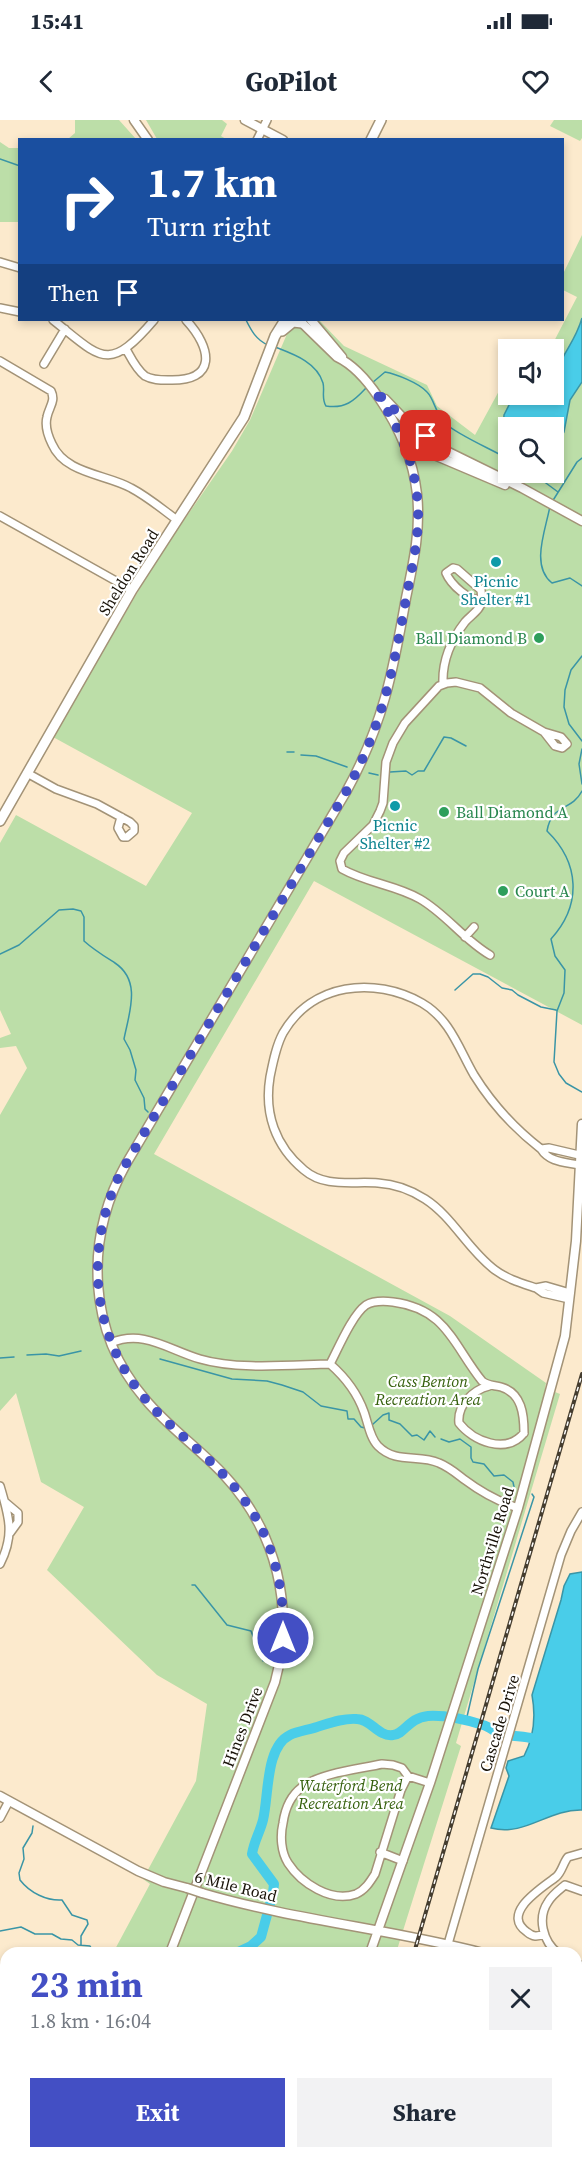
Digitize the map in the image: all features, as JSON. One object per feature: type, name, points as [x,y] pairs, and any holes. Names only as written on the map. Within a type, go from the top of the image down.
[{"type":"main road","points":[[372,138],[381,120]]},
{"type":"main road","name":"Sheldon Road","points":[[274,339],[277,321]]},
{"type":"main road","name":"Sheldon Road","points":[[0,821],[132,590],[244,417],[274,339],[284,321]]},
{"type":"main road","points":[[274,339],[293,322],[304,321]]},
{"type":"street","points":[[134,120],[147,138]]},
{"type":"street","points":[[245,120],[279,138]]},
{"type":"street","points":[[258,138],[267,120]]},
{"type":"street","points":[[0,262],[18,267]]},
{"type":"street","points":[[0,308],[18,312]]},
{"type":"street","points":[[54,321],[97,353],[112,354],[126,349],[153,321]]},
{"type":"street","points":[[126,349],[135,365],[143,374],[151,378],[184,380],[194,378],[204,366],[205,353],[200,337],[187,321]]},
{"type":"street","points":[[304,321],[337,357],[344,360],[415,428],[468,462]]},
{"type":"street","points":[[44,364],[65,329]]},
{"type":"street","points":[[0,361],[51,391],[54,398],[46,421],[50,441],[58,454],[73,466],[131,488],[177,520]]},
{"type":"street","name":"Hines Drive","points":[[172,1947],[274,1682],[283,1638],[283,1604],[277,1571],[269,1546],[259,1522],[246,1502],[223,1474],[146,1400],[127,1375],[111,1343],[101,1306],[97,1265],[101,1227],[113,1188],[126,1164],[346,792],[377,727],[394,667],[417,536],[417,496],[402,436],[373,389]]},
{"type":"street","points":[[402,436],[418,437],[582,521]]},
{"type":"street","points":[[407,449],[420,449],[522,492],[528,492]]},
{"type":"street","points":[[0,516],[132,590]]},
{"type":"street","points":[[444,684],[443,673],[449,648],[460,630],[482,606],[482,600],[481,590],[457,569],[453,568],[446,573],[449,579],[472,600],[482,600]]},
{"type":"street","points":[[490,955],[465,937],[423,900],[393,886],[351,874],[342,868],[340,861],[344,853],[373,825],[380,811],[386,762],[393,743],[405,723],[439,686],[456,682],[480,688],[544,732]]},
{"type":"street","points":[[27,773],[56,789],[98,804],[121,817]]},
{"type":"street","points":[[465,937],[474,927]]},
{"type":"street","points":[[570,1296],[543,1293],[495,1270],[444,1216],[427,1200],[416,1194],[387,1184],[330,1182],[304,1170],[286,1151],[276,1135],[270,1117],[268,1090],[278,1043],[291,1021],[303,1009],[321,996],[338,990],[360,986],[377,987],[410,997],[434,1011],[444,1021],[496,1107],[545,1155],[551,1159],[579,1160]]},
{"type":"street","name":"Northville Road","points":[[372,1947],[450,1723],[518,1508],[565,1336],[576,1241],[582,1124]]},
{"type":"street","points":[[330,1364],[355,1319],[365,1306],[374,1302],[404,1304],[420,1309],[444,1326],[478,1376],[489,1386]]},
{"type":"street","points":[[111,1343],[126,1337],[144,1338],[213,1362],[242,1365],[330,1364],[349,1382],[363,1409],[376,1444],[388,1454],[401,1459],[418,1458],[440,1463],[477,1488],[518,1508]]},
{"type":"street","points":[[489,1386],[506,1389],[517,1398],[523,1417],[524,1433],[510,1442],[488,1443],[465,1430],[459,1423],[461,1410],[471,1394],[479,1388],[489,1386]]},
{"type":"street","points":[[524,1433],[538,1438]]},
{"type":"street","points":[[0,1486],[10,1533],[9,1545],[0,1564]]},
{"type":"street","name":"Cascade Drive","points":[[448,1944],[456,1910],[561,1556],[571,1530],[582,1512]]},
{"type":"street","points":[[408,1776],[400,1790],[375,1874],[368,1886],[355,1894],[341,1896],[313,1888],[299,1877],[287,1862],[282,1845],[281,1829],[284,1811],[292,1796],[313,1781],[382,1764],[393,1764],[402,1768],[408,1776],[430,1783]]},
{"type":"street","name":"6 Mile Road","points":[[0,1796],[138,1871],[164,1882],[259,1908],[460,1947]]},
{"type":"street","points":[[0,1818],[9,1801]]},
{"type":"street","points":[[380,1852],[403,1861]]},
{"type":"street","points":[[544,1934],[531,1935],[522,1929],[518,1920],[519,1911],[527,1900],[559,1875],[568,1857],[582,1853]]},
{"type":"street","points":[[559,1875],[565,1886],[582,1891]]},
{"type":"street","points":[[552,1947],[544,1934],[543,1911],[554,1894],[565,1886]]},
{"type":"green space","points":[[75,120],[119,120],[135,138],[69,138],[75,133]]},
{"type":"green space","points":[[146,120],[222,120],[227,124],[221,136],[224,138],[156,138]]},
{"type":"green space","points":[[554,120],[582,120],[580,141],[550,126]]},
{"type":"green space","points":[[0,142],[9,148],[18,148],[18,222],[0,222]]},
{"type":"green space","points":[[582,235],[582,1025],[314,881],[154,1154],[450,1316],[546,1383],[545,1388],[560,1394],[456,1743],[461,1746],[398,1947],[116,1947],[150,1884],[143,1879],[196,1781],[207,1704],[157,1675],[47,1570],[84,1507],[41,1482],[16,1393],[0,1411],[0,1115],[27,1068],[16,1046],[0,1048],[0,1038],[11,1034],[0,1010],[0,843],[16,815],[146,886],[192,813],[53,737],[157,559],[232,451],[250,420],[293,321],[320,321],[344,346],[427,385],[437,406],[475,435],[498,393],[498,405],[564,405],[564,339],[555,339],[577,297],[564,290],[564,272]]},
{"type":"water","points":[[582,318],[582,382],[570,400],[564,432],[564,417],[504,417],[509,405],[564,405],[564,355]]},
{"type":"water","points":[[582,1572],[582,1810],[558,1814],[515,1829],[491,1828],[509,1776],[506,1768],[508,1761],[524,1756],[530,1742],[534,1719],[532,1695],[564,1586],[570,1574]]},
{"type":"waterway","points":[[0,159],[18,165]]},
{"type":"waterway","points":[[247,321],[257,338],[268,345]]},
{"type":"waterway","points":[[275,347],[304,360],[316,369],[323,383],[326,406],[333,407],[349,403],[366,388]]},
{"type":"waterway","points":[[372,383],[385,372],[413,382],[430,395],[446,424],[498,454]]},
{"type":"waterway","points":[[552,502],[577,462],[582,458]]},
{"type":"waterway","points":[[546,483],[558,492]]},
{"type":"waterway","points":[[550,506],[541,547],[545,576],[552,583],[570,578],[582,586]]},
{"type":"waterway","points":[[582,656],[571,670],[565,690],[564,707],[569,724],[582,741]]},
{"type":"waterway","points":[[390,772],[406,771],[412,775],[418,771],[424,771],[444,737],[466,746]]},
{"type":"waterway","points":[[582,749],[579,764],[582,784]]},
{"type":"waterway","points":[[287,752],[294,752]]},
{"type":"waterway","points":[[301,755],[316,756],[347,767]]},
{"type":"waterway","points":[[369,773],[378,775]]},
{"type":"waterway","points":[[582,791],[578,798],[553,816],[547,831],[558,843],[566,857],[573,884],[568,912],[551,939],[555,956],[565,970],[564,993],[557,1011],[554,1062],[566,1083],[582,1092]]},
{"type":"waterway","points":[[0,954],[19,945],[59,910],[81,911],[84,917],[84,941],[115,963],[128,979],[132,998],[124,1039],[136,1070],[135,1080],[148,1112]]},
{"type":"waterway","points":[[455,990],[473,974],[480,974],[502,988],[512,990],[541,1007],[556,1010]]},
{"type":"waterway","points":[[27,1355],[59,1356],[81,1351]]},
{"type":"waterway","points":[[0,1358],[14,1357]]},
{"type":"waterway","points":[[160,1359],[232,1379],[267,1381],[303,1392],[321,1406],[347,1411],[348,1419],[354,1419],[365,1428]]},
{"type":"waterway","points":[[372,1425],[383,1415],[389,1413],[389,1420],[400,1424],[412,1436],[417,1435],[424,1440],[430,1431],[435,1437]]},
{"type":"waterway","points":[[441,1439],[449,1442],[460,1439],[471,1447],[473,1462],[484,1464],[494,1476],[504,1475],[513,1482],[514,1487]]},
{"type":"waterway","points":[[466,1721],[478,1669],[534,1497],[532,1494]]},
{"type":"waterway","points":[[192,1585],[195,1585],[227,1625],[251,1631],[263,1661]]},
{"type":"waterway","points":[[249,1947],[261,1937],[274,1884],[252,1854],[263,1820],[272,1761],[282,1741],[290,1735],[337,1721],[352,1719],[362,1720],[383,1733],[393,1735],[401,1732],[421,1717],[435,1716],[477,1723],[503,1735],[531,1738]]},
{"type":"waterway","points":[[33,1826],[32,1833],[23,1848],[24,1859],[19,1873],[20,1880],[39,1895],[62,1900],[72,1915],[87,1920],[88,1924],[81,1936],[81,1945]]},
{"type":"waterway","points":[[0,1931],[21,1927],[35,1934],[52,1934],[61,1939],[72,1940],[78,1945],[91,1947]]},
{"type":"railway","points":[[416,1947],[582,1374]]},
{"type":"place","name":"Picnic Shelter #1","points":[[496,562]]},
{"type":"place","name":"Ball Diamond B","points":[[539,638]]},
{"type":"place","name":"Picnic Shelter #2","points":[[395,806]]},
{"type":"place","name":"Ball Diamond A","points":[[444,812]]},
{"type":"place","name":"Court A","points":[[503,891]]},
{"type":"route","points":[[283,1638],[282,1593],[269,1546],[259,1522],[223,1474],[146,1400],[118,1359],[101,1306],[97,1265],[98,1245],[106,1206],[120,1174],[346,792],[377,727],[394,667],[416,546],[418,505],[407,449],[392,417],[374,390],[404,419],[426,436]]},
{"type":"park label","name":"Cass Benton Recreation Area","points":[[428,1390]]},
{"type":"park label","name":"Waterford Bend Recreation Area","points":[[351,1794]]}]
